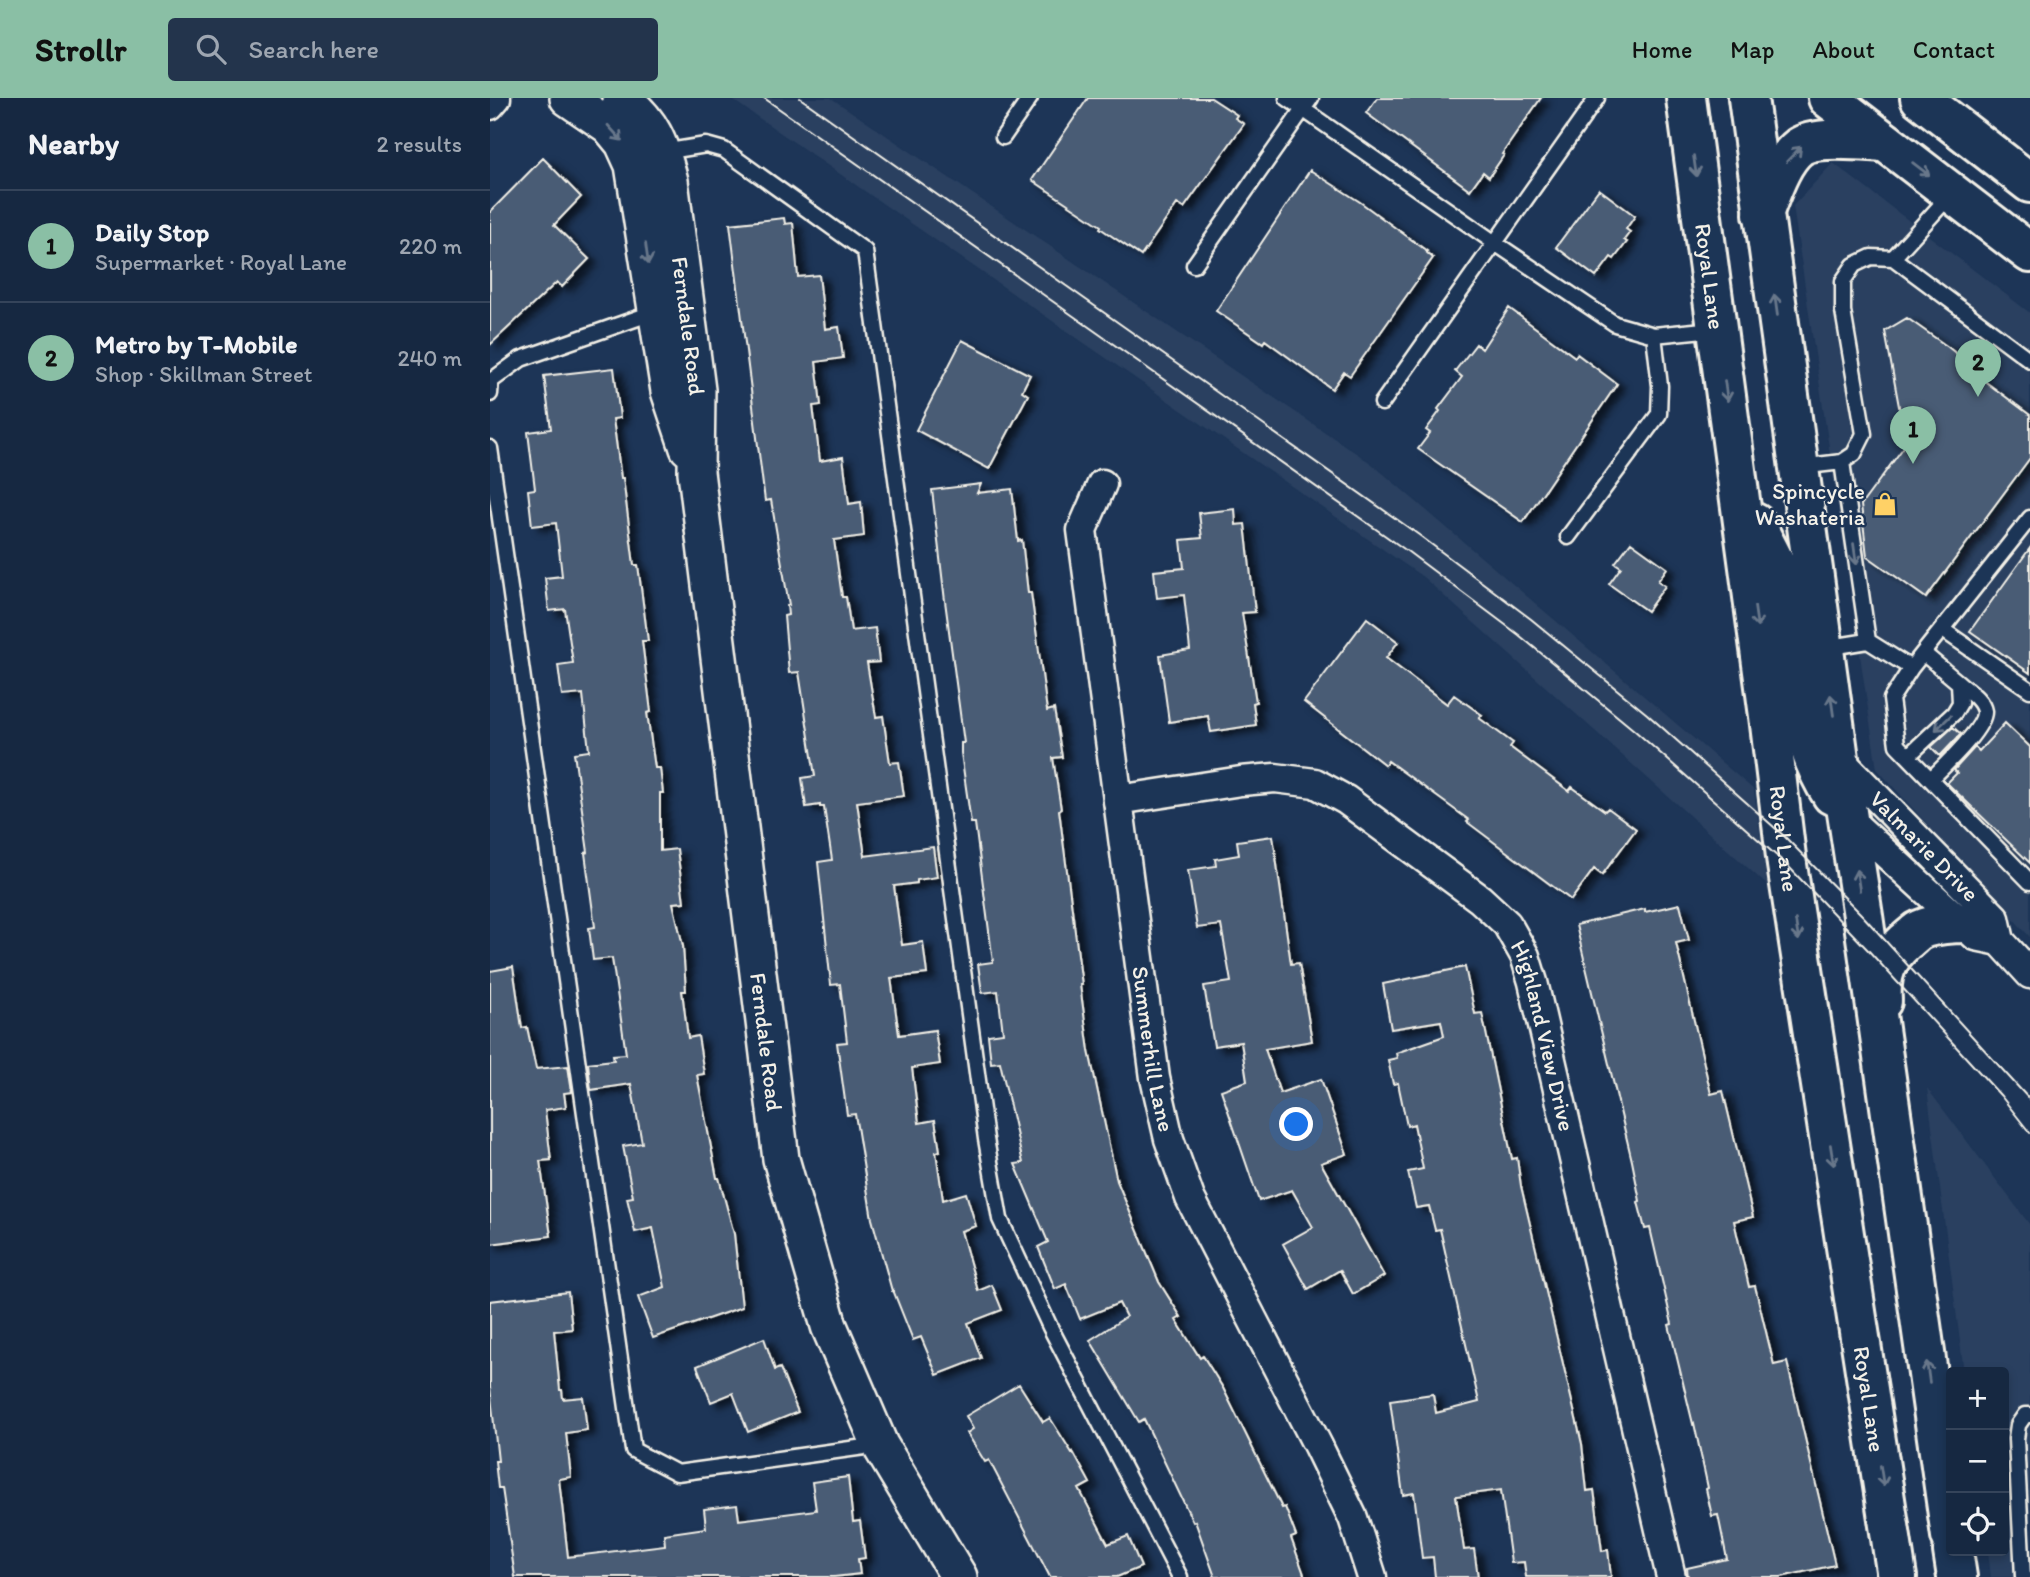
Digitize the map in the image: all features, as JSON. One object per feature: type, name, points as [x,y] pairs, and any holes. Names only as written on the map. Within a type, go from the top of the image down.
[{"type":"main road","name":"Royal Lane","points":[[1686,98],[1787,866],[1897,1577]]},
{"type":"main road","points":[[1748,98],[1839,759],[1946,1501]]},
{"type":"main road","points":[[1828,98],[2030,253]]},
{"type":"main road","points":[[1920,98],[2030,183]]},
{"type":"main road","points":[[1763,214],[1774,184],[1785,164],[1800,146],[1825,141],[1885,142]]},
{"type":"main road","points":[[1739,489],[1783,583],[1805,733],[1829,790],[1849,820]]},
{"type":"main road","points":[[1885,1073],[1881,983],[1885,969],[1896,951],[1918,931],[1943,924],[1961,923]]},
{"type":"main road","points":[[1954,1556],[1957,1577]]},
{"type":"street","points":[[490,105],[496,98]]},
{"type":"street","points":[[568,98],[609,126],[624,143],[633,165],[656,173],[652,128],[621,98]]},
{"type":"street","name":"Ferndale Road","points":[[656,173],[655,312],[669,391],[695,471]]},
{"type":"street","name":"Ferndale Road","points":[[656,173],[697,390],[695,471],[781,1159],[830,1326],[880,1445],[959,1577]]},
{"type":"street","name":"Summerhill Lane","points":[[1102,484],[1082,530],[1155,1078],[1169,1139],[1190,1198],[1353,1518],[1372,1577]]},
{"type":"street","name":"Valmarie Drive","points":[[1839,759],[1995,918],[2000,941],[2030,974]]},
{"type":"street","name":"Highland View Drive","points":[[1118,800],[1275,778],[1315,783],[1346,800],[1480,899],[1507,924],[1525,956],[1533,982],[1671,1577]]},
{"type":"street","name":"Valmarie Drive","points":[[1849,820],[1976,936],[2000,941]]},
{"type":"lane","points":[[1003,136],[1030,98]]},
{"type":"lane","points":[[1287,98],[1307,103],[1495,243],[1615,324],[1654,335],[1717,329]]},
{"type":"lane","points":[[1382,403],[1597,98]]},
{"type":"lane","points":[[1194,265],[1307,103]]},
{"type":"lane","points":[[656,173],[706,145],[724,150],[865,251],[984,1126],[1000,1219],[1050,1328],[1180,1577]]},
{"type":"lane","points":[[1892,258],[1952,193]]},
{"type":"lane","points":[[1799,467],[1842,462],[1854,454],[1864,434],[1843,311],[1843,281],[1854,265],[1871,257],[1892,258],[2030,360]]},
{"type":"lane","points":[[490,394],[491,381],[521,359],[655,312]]},
{"type":"lane","points":[[1568,537],[1658,414],[1660,386],[1654,335]]},
{"type":"lane","points":[[490,448],[633,1450],[677,1474],[880,1445]]},
{"type":"lane","points":[[1842,462],[1868,641]]},
{"type":"lane","points":[[2030,518],[1911,668],[1891,699],[1897,745],[2030,882]]},
{"type":"lane","points":[[1943,630],[2030,690]]},
{"type":"lane","points":[[1824,648],[1868,641],[1911,668]]},
{"type":"lane","points":[[1923,653],[1980,701],[1984,713],[1980,726],[1931,779]]},
{"type":"lane","points":[[1909,757],[1954,713],[1959,703],[1959,683]]},
{"type":"lane","points":[[2024,1577],[2015,1439],[2018,1425],[2025,1415],[2030,1415]]},
{"type":"shaded area","points":[[730,98],[831,98],[1372,464],[1754,790],[1767,885],[1423,577]]},
{"type":"shaded area","points":[[1833,163],[2030,313],[2030,937],[1877,769],[1793,206]]},
{"type":"shaded area","points":[[1927,1088],[2030,1225],[2030,1577],[1991,1577],[1989,1556],[2009,1556],[2009,1367],[1963,1367]]},
{"type":"building","points":[[1088,98],[1211,98],[1237,115],[1235,118],[1244,124],[1184,208],[1177,204],[1141,256],[1032,180]]},
{"type":"building","points":[[1377,98],[1541,98],[1489,177],[1483,172],[1470,190],[1366,113]]},
{"type":"building","points":[[543,158],[581,197],[554,225],[589,259],[562,287],[557,282],[490,345],[490,212]]},
{"type":"building","points":[[1310,170],[1360,202],[1433,258],[1350,376],[1344,372],[1332,389],[1265,340],[1263,343],[1216,311]]},
{"type":"building","points":[[1599,189],[1635,216],[1626,229],[1630,232],[1624,240],[1627,242],[1596,277],[1556,247]]},
{"type":"building","points":[[784,218],[785,224],[793,223],[798,277],[819,275],[825,329],[839,327],[843,358],[816,362],[821,405],[813,406],[820,461],[843,457],[849,504],[861,502],[864,536],[834,540],[842,597],[846,597],[851,631],[875,628],[879,662],[867,663],[876,717],[883,716],[890,763],[899,762],[904,796],[857,802],[865,856],[933,847],[937,877],[894,886],[902,945],[923,942],[927,974],[891,978],[899,1035],[935,1030],[940,1064],[912,1068],[919,1123],[935,1120],[940,1151],[936,1152],[943,1200],[966,1193],[976,1226],[961,1231],[978,1291],[992,1285],[1002,1310],[968,1323],[981,1358],[937,1375],[921,1337],[913,1340],[892,1291],[872,1219],[855,1114],[847,1115],[837,1043],[847,1042],[840,984],[831,985],[818,862],[832,860],[824,807],[806,807],[802,778],[815,776],[799,672],[789,673],[784,616],[788,615],[789,605],[771,500],[765,501],[730,224]]},
{"type":"building","points":[[1509,308],[1617,384],[1523,522],[1418,449],[1430,433],[1426,430],[1440,411],[1438,409],[1462,377],[1455,371],[1476,344],[1482,349]]},
{"type":"building","points":[[1907,318],[1948,347],[1969,364],[1967,368],[2030,415],[2030,458],[1926,598],[1867,556],[1861,505],[1906,444],[1885,331]]},
{"type":"building","points":[[962,340],[1030,375],[1022,391],[1028,395],[989,469],[916,430]]},
{"type":"building","points":[[614,368],[620,418],[613,419],[634,565],[638,565],[648,641],[642,641],[651,712],[647,713],[655,768],[660,768],[663,793],[660,793],[660,851],[677,849],[684,902],[673,903],[683,946],[686,991],[682,991],[688,1038],[698,1036],[704,1074],[697,1075],[717,1178],[734,1234],[742,1307],[653,1338],[638,1297],[665,1287],[653,1228],[635,1232],[627,1198],[633,1197],[623,1146],[642,1143],[631,1084],[591,1090],[588,1063],[614,1060],[613,1055],[626,1054],[612,958],[593,960],[589,928],[595,927],[574,753],[589,751],[583,694],[562,696],[558,665],[573,663],[565,609],[549,611],[545,578],[562,576],[556,523],[532,526],[528,490],[535,489],[528,432],[551,429],[544,376]]},
{"type":"building","points":[[981,484],[977,493],[1012,489],[1018,541],[1022,540],[1047,711],[1054,709],[1062,757],[1053,758],[1089,1051],[1117,1181],[1159,1282],[1181,1317],[1176,1320],[1223,1388],[1282,1508],[1285,1507],[1296,1536],[1291,1538],[1305,1577],[1215,1577],[1195,1521],[1193,1522],[1144,1419],[1139,1422],[1090,1340],[1126,1317],[1119,1303],[1080,1319],[1066,1284],[1055,1289],[1038,1247],[1048,1242],[1015,1164],[1023,1163],[1000,1062],[991,1063],[988,1035],[1003,1033],[998,991],[982,993],[978,964],[993,962],[975,823],[971,823],[961,753],[961,743],[964,743],[932,490]]},
{"type":"building","points":[[1235,509],[1236,525],[1245,524],[1255,612],[1242,613],[1256,702],[1253,703],[1256,725],[1211,732],[1208,716],[1169,722],[1160,655],[1190,650],[1184,595],[1157,598],[1154,571],[1184,568],[1181,540],[1202,538],[1199,513]]},
{"type":"building","points":[[1631,542],[1667,568],[1658,581],[1665,586],[1647,611],[1609,584],[1621,567],[1615,563]]},
{"type":"building","points":[[2030,548],[2030,673],[1970,631]]},
{"type":"building","points":[[1367,618],[1398,642],[1386,658],[1447,704],[1454,695],[1482,715],[1479,718],[1513,743],[1510,747],[1569,791],[1572,787],[1605,811],[1608,808],[1636,829],[1602,875],[1594,869],[1571,900],[1467,822],[1469,820],[1388,761],[1385,765],[1304,702]]},
{"type":"building","points":[[2005,723],[2030,747],[2030,863],[1947,783],[1957,773],[1954,770],[1975,747],[1979,751]]},
{"type":"building","points":[[1953,727],[1961,734],[1940,756],[1931,747]]},
{"type":"building","points":[[1273,836],[1291,964],[1299,963],[1312,1041],[1265,1049],[1280,1093],[1321,1079],[1347,1154],[1321,1163],[1384,1276],[1353,1294],[1340,1270],[1308,1289],[1283,1244],[1313,1227],[1292,1190],[1259,1201],[1221,1090],[1247,1081],[1241,1042],[1214,1046],[1204,986],[1231,982],[1221,925],[1197,928],[1188,870],[1216,866],[1215,859],[1239,855],[1237,841]]},
{"type":"building","points":[[1680,904],[1689,940],[1676,943],[1711,1094],[1723,1091],[1753,1217],[1734,1221],[1749,1287],[1755,1286],[1774,1365],[1787,1362],[1835,1565],[1781,1577],[1688,1577],[1687,1568],[1727,1559],[1718,1515],[1712,1516],[1650,1228],[1645,1229],[1638,1202],[1640,1201],[1632,1161],[1576,925]]},
{"type":"building","points":[[513,967],[522,1028],[527,1027],[536,1069],[568,1066],[572,1092],[564,1093],[566,1107],[545,1110],[551,1160],[540,1161],[551,1236],[490,1244],[490,971]]},
{"type":"building","points":[[1465,967],[1475,1014],[1482,1013],[1512,1159],[1517,1158],[1521,1186],[1582,1444],[1587,1491],[1594,1490],[1602,1551],[1608,1550],[1611,1577],[1526,1577],[1524,1562],[1511,1563],[1501,1490],[1456,1496],[1464,1550],[1474,1549],[1478,1577],[1435,1577],[1433,1557],[1422,1558],[1414,1493],[1403,1495],[1390,1400],[1433,1394],[1436,1413],[1479,1402],[1440,1229],[1435,1230],[1429,1206],[1416,1208],[1408,1172],[1423,1169],[1414,1124],[1407,1126],[1398,1083],[1393,1084],[1388,1060],[1397,1058],[1396,1053],[1444,1036],[1441,1021],[1391,1029],[1383,984]]},
{"type":"building","points":[[568,1292],[572,1329],[554,1331],[560,1390],[563,1399],[583,1397],[587,1430],[566,1433],[571,1477],[559,1479],[568,1557],[665,1545],[664,1534],[706,1528],[704,1509],[737,1505],[739,1520],[816,1510],[812,1482],[848,1477],[853,1522],[860,1521],[865,1558],[858,1559],[860,1574],[834,1577],[515,1577],[502,1488],[498,1488],[495,1461],[498,1461],[490,1387],[490,1301]]},
{"type":"building","points":[[764,1338],[775,1370],[780,1368],[798,1412],[748,1432],[733,1393],[711,1402],[697,1366]]},
{"type":"building","points":[[1019,1384],[1043,1422],[1050,1418],[1073,1452],[1090,1483],[1079,1489],[1108,1544],[1128,1536],[1141,1567],[1117,1577],[1050,1577],[989,1460],[985,1462],[967,1433],[973,1429],[966,1416]]},
{"type":"tram line","points":[[764,98],[1407,551],[1519,635],[1634,730],[1787,865],[2001,1096],[2030,1133]]},
{"type":"tram line","points":[[800,98],[1419,535],[1531,619],[1647,714],[1784,836],[1863,916],[2030,1100]]},
{"type":"place","name":"Metro by T-Mobile","points":[[1978,397]]},
{"type":"place","name":"Daily Stop","points":[[1913,464]]},
{"type":"place","name":"Spincycle Washateria","points":[[1885,504]]}]
